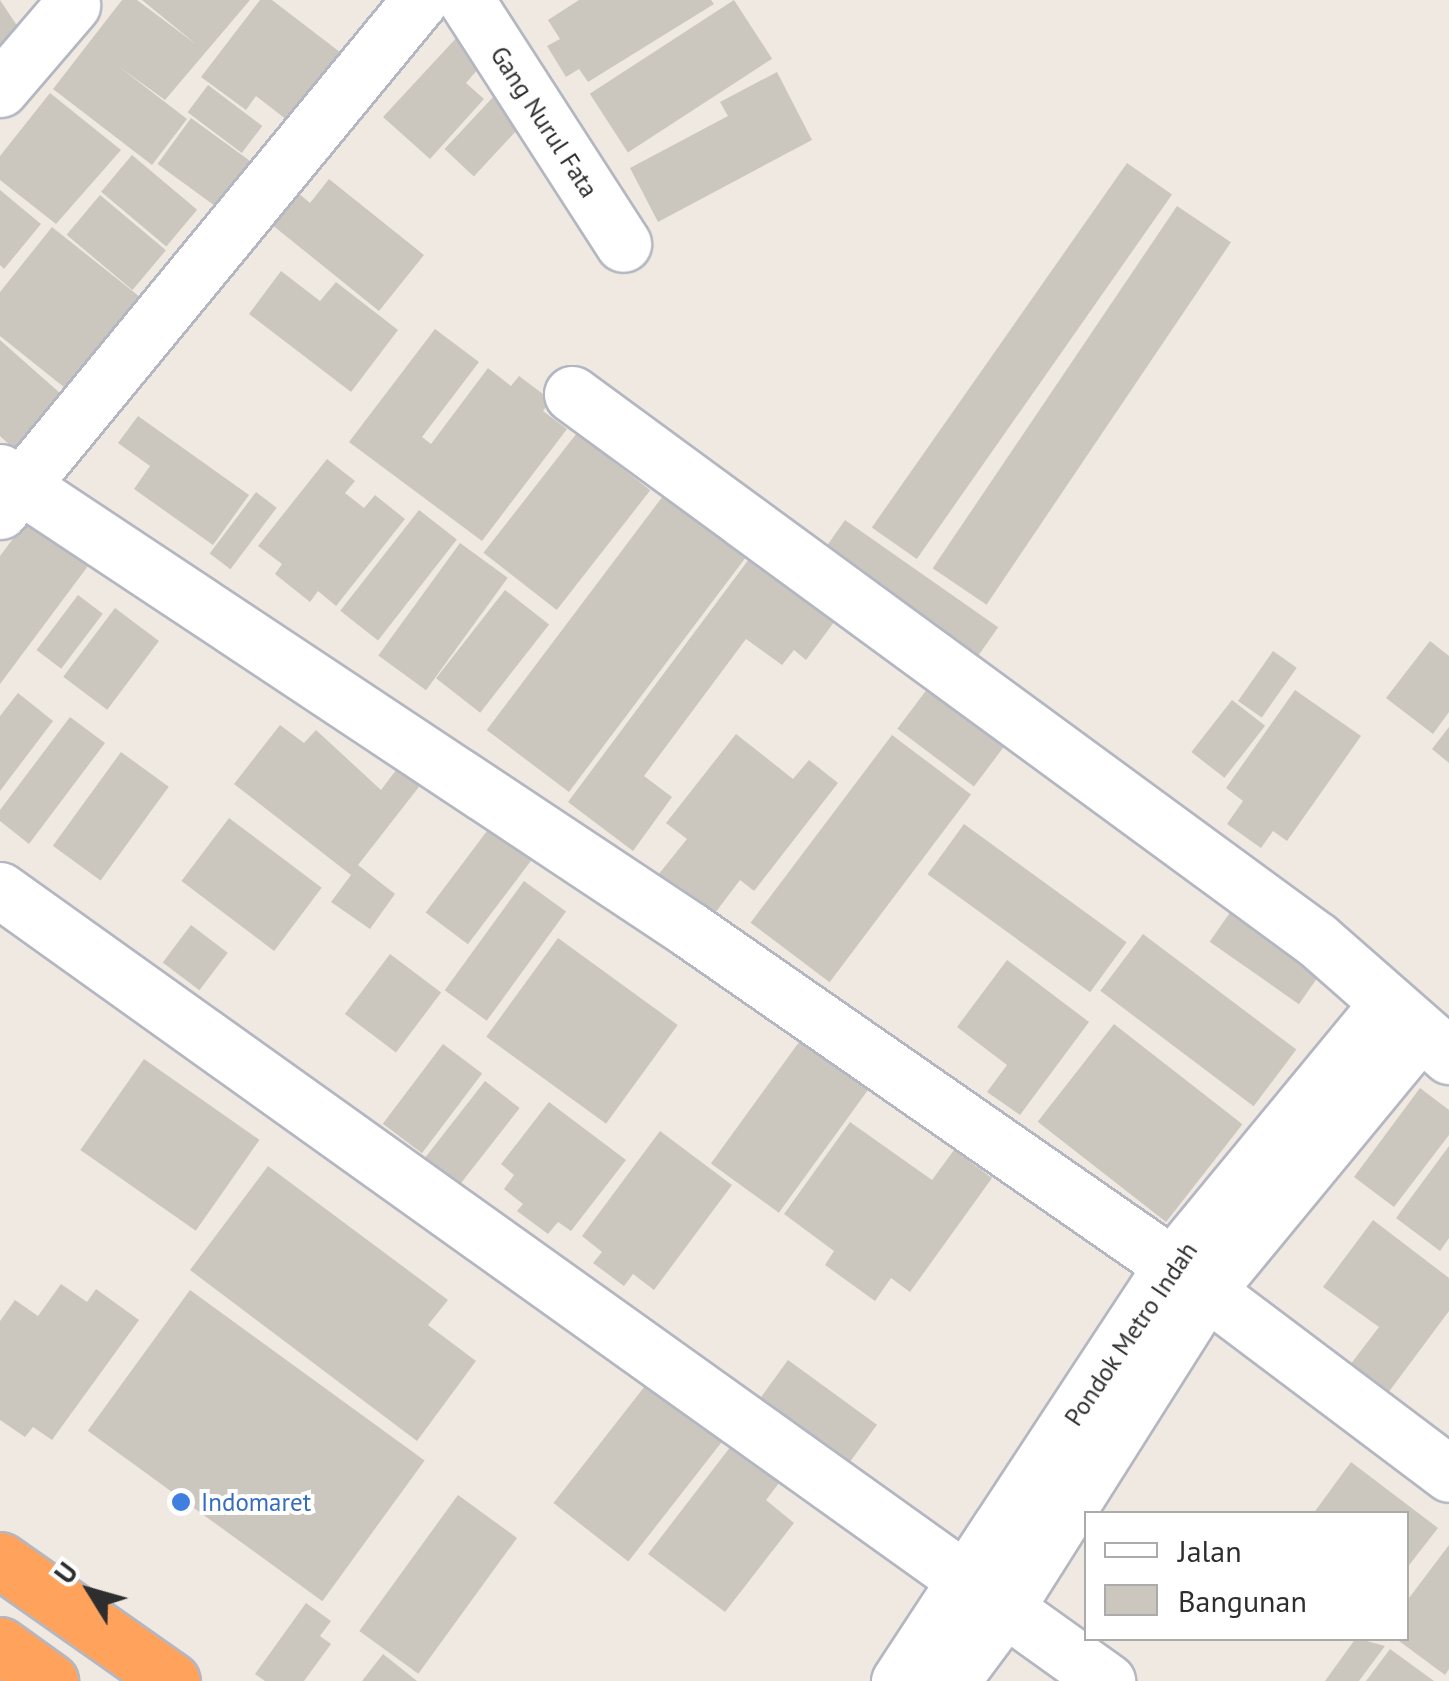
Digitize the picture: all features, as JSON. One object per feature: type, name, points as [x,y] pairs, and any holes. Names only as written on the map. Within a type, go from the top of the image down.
[{"type":"highway","points":[[0,1560],[172,1681]]},
{"type":"highway","points":[[0,1645],[50,1681]]},
{"type":"street","points":[[420,0],[7,491],[690,930],[1190,1278],[1449,1474]]},
{"type":"street","name":"Gang Nurul Fata","points":[[466,0],[622,244]]},
{"type":"street","points":[[0,89],[72,5]]},
{"type":"street","points":[[572,394],[1286,917],[1418,1031]]},
{"type":"street","points":[[0,890],[1106,1681]]},
{"type":"street","name":"Pondok Metro Indah","points":[[951,1681],[988,1593],[1190,1278],[1418,1031]]},
{"type":"street","name":"Pondok Metro Indah","points":[[899,1681],[988,1593]]},
{"type":"building","points":[[0,0],[30,45],[0,65]]},
{"type":"building","points":[[122,0],[137,0],[197,45],[142,0],[250,0],[165,100],[118,66],[187,119],[152,165],[53,89]]},
{"type":"building","points":[[260,0],[272,0],[349,59],[296,127],[256,96],[246,110],[201,77]]},
{"type":"building","points":[[579,0],[711,0],[714,4],[588,82],[579,69],[566,77],[547,46],[560,39],[548,20]]},
{"type":"building","points":[[734,0],[772,59],[628,152],[590,94]]},
{"type":"building","points":[[459,35],[486,60],[466,83],[484,99],[430,159],[383,117]]},
{"type":"building","points":[[777,72],[812,140],[658,222],[630,168],[728,116],[720,102]]},
{"type":"building","points":[[208,85],[262,126],[242,153],[188,112]]},
{"type":"building","points":[[50,93],[121,150],[56,224],[0,180],[0,156]]},
{"type":"building","points":[[495,95],[524,122],[474,176],[445,149]]},
{"type":"building","points":[[191,118],[265,172],[232,218],[157,164]]},
{"type":"building","points":[[132,155],[197,210],[166,246],[101,192]]},
{"type":"building","points":[[1127,163],[1172,195],[917,559],[872,528]]},
{"type":"building","points":[[329,179],[424,255],[379,311],[271,224],[297,192],[310,203]]},
{"type":"building","points":[[0,190],[41,224],[4,269],[0,265]]},
{"type":"building","points":[[100,195],[166,250],[132,290],[67,235]]},
{"type":"building","points":[[1177,206],[1231,242],[987,605],[933,568]]},
{"type":"building","points":[[52,227],[140,297],[65,388],[0,336],[0,292]]},
{"type":"building","points":[[281,271],[320,301],[336,282],[398,330],[351,392],[249,314]]},
{"type":"building","points":[[435,329],[479,362],[422,437],[431,444],[488,368],[511,386],[519,376],[551,400],[543,411],[567,429],[482,541],[349,442]]},
{"type":"building","points":[[0,340],[61,394],[14,449],[0,436]]},
{"type":"building","points":[[138,416],[249,495],[213,545],[134,489],[150,466],[118,443]]},
{"type":"building","points":[[577,433],[650,490],[557,610],[483,553]]},
{"type":"building","points":[[327,459],[355,481],[345,493],[364,508],[375,495],[405,519],[336,606],[318,591],[310,602],[275,574],[282,564],[258,546]]},
{"type":"building","points":[[256,492],[277,508],[230,569],[210,553]]},
{"type":"building","points":[[666,492],[748,554],[569,792],[487,730]]},
{"type":"building","points":[[419,510],[457,540],[378,640],[340,611]]},
{"type":"building","points":[[27,520],[88,566],[0,684],[0,556]]},
{"type":"building","points":[[845,520],[998,627],[968,670],[815,563]]},
{"type":"building","points":[[460,543],[508,578],[426,690],[378,655]]},
{"type":"building","points":[[752,555],[837,618],[806,660],[794,650],[782,665],[746,639],[644,776],[672,797],[633,851],[568,802]]},
{"type":"building","points":[[505,590],[549,624],[480,713],[436,678]]},
{"type":"building","points":[[78,595],[103,614],[61,669],[36,650]]},
{"type":"building","points":[[115,608],[159,641],[107,710],[63,677]]},
{"type":"building","points":[[1430,641],[1449,656],[1449,712],[1433,734],[1386,698]]},
{"type":"building","points":[[1273,651],[1297,668],[1262,718],[1238,701]]},
{"type":"building","points":[[934,680],[1011,738],[974,786],[897,729]]},
{"type":"building","points":[[1295,690],[1361,736],[1287,841],[1273,831],[1261,848],[1227,824],[1243,801],[1226,788]]},
{"type":"building","points":[[18,693],[53,721],[0,791],[0,716]]},
{"type":"building","points":[[1232,700],[1265,726],[1224,778],[1191,752]]},
{"type":"building","points":[[70,717],[105,743],[29,844],[0,821],[0,810]]},
{"type":"building","points":[[280,725],[304,743],[316,730],[381,790],[406,757],[429,774],[358,865],[395,894],[370,929],[331,902],[351,875],[234,784]]},
{"type":"building","points":[[1449,727],[1449,763],[1432,749]]},
{"type":"building","points":[[736,734],[793,779],[809,760],[838,783],[754,891],[740,880],[712,917],[658,875],[687,839],[666,823]]},
{"type":"building","points":[[892,735],[971,795],[830,982],[751,923]]},
{"type":"building","points":[[121,752],[169,787],[101,881],[53,846]]},
{"type":"building","points":[[229,818],[322,888],[274,951],[181,881]]},
{"type":"building","points":[[493,823],[535,855],[468,944],[426,912]]},
{"type":"building","points":[[964,824],[1127,942],[1090,992],[928,874]]},
{"type":"building","points":[[524,881],[566,912],[487,1021],[445,990]]},
{"type":"building","points":[[1236,904],[1325,967],[1299,1004],[1210,942]]},
{"type":"building","points":[[191,925],[228,953],[199,990],[163,963]]},
{"type":"building","points":[[1143,934],[1296,1050],[1254,1106],[1100,991]]},
{"type":"building","points":[[558,938],[678,1025],[606,1124],[486,1037]]},
{"type":"building","points":[[390,954],[441,993],[396,1052],[345,1014]]},
{"type":"building","points":[[1007,960],[1089,1022],[1020,1115],[987,1092],[1007,1065],[957,1027]]},
{"type":"building","points":[[1114,1024],[1242,1124],[1166,1222],[1038,1122]]},
{"type":"building","points":[[802,1038],[870,1087],[779,1213],[711,1163]]},
{"type":"building","points":[[443,1044],[482,1073],[422,1153],[383,1124]]},
{"type":"building","points":[[144,1059],[260,1140],[196,1231],[80,1150]]},
{"type":"building","points":[[485,1081],[520,1108],[459,1186],[424,1159]]},
{"type":"building","points":[[1420,1088],[1449,1110],[1449,1135],[1394,1207],[1354,1177]]},
{"type":"building","points":[[549,1102],[626,1160],[571,1231],[558,1222],[548,1234],[517,1211],[523,1204],[504,1189],[514,1175],[501,1164]]},
{"type":"building","points":[[850,1122],[932,1180],[954,1150],[992,1178],[910,1292],[891,1278],[875,1301],[825,1265],[834,1251],[784,1214]]},
{"type":"building","points":[[660,1131],[732,1185],[654,1290],[633,1274],[624,1286],[593,1263],[602,1252],[582,1236]]},
{"type":"building","points":[[1449,1146],[1449,1238],[1440,1251],[1396,1218]]},
{"type":"building","points":[[268,1166],[448,1300],[428,1325],[476,1361],[417,1441],[190,1270]]},
{"type":"building","points":[[1373,1220],[1449,1278],[1449,1311],[1388,1393],[1350,1365],[1379,1327],[1323,1287]]},
{"type":"building","points":[[61,1284],[87,1302],[96,1289],[139,1320],[52,1440],[33,1427],[25,1437],[0,1420],[0,1321],[15,1300],[38,1316]]},
{"type":"building","points":[[190,1290],[425,1460],[322,1601],[88,1431]]},
{"type":"building","points":[[788,1360],[877,1425],[846,1467],[757,1402]]},
{"type":"building","points":[[652,1377],[727,1435],[628,1562],[553,1503]]},
{"type":"building","points":[[741,1433],[789,1470],[766,1500],[794,1523],[725,1612],[648,1554]]},
{"type":"building","points":[[1351,1462],[1438,1528],[1409,1565],[1409,1511],[1315,1511]]},
{"type":"building","points":[[458,1495],[517,1538],[418,1674],[359,1631]]},
{"type":"building","points":[[1449,1545],[1449,1669],[1445,1675],[1399,1641],[1409,1641],[1409,1598]]},
{"type":"building","points":[[306,1603],[331,1621],[320,1636],[331,1644],[304,1681],[265,1681],[255,1674]]},
{"type":"building","points":[[1354,1641],[1385,1646],[1359,1681],[1325,1681]]},
{"type":"building","points":[[1390,1649],[1434,1681],[1366,1681]]},
{"type":"building","points":[[383,1654],[417,1681],[362,1681]]},
{"type":"place","name":"Indomaret","points":[[181,1502]]}]
